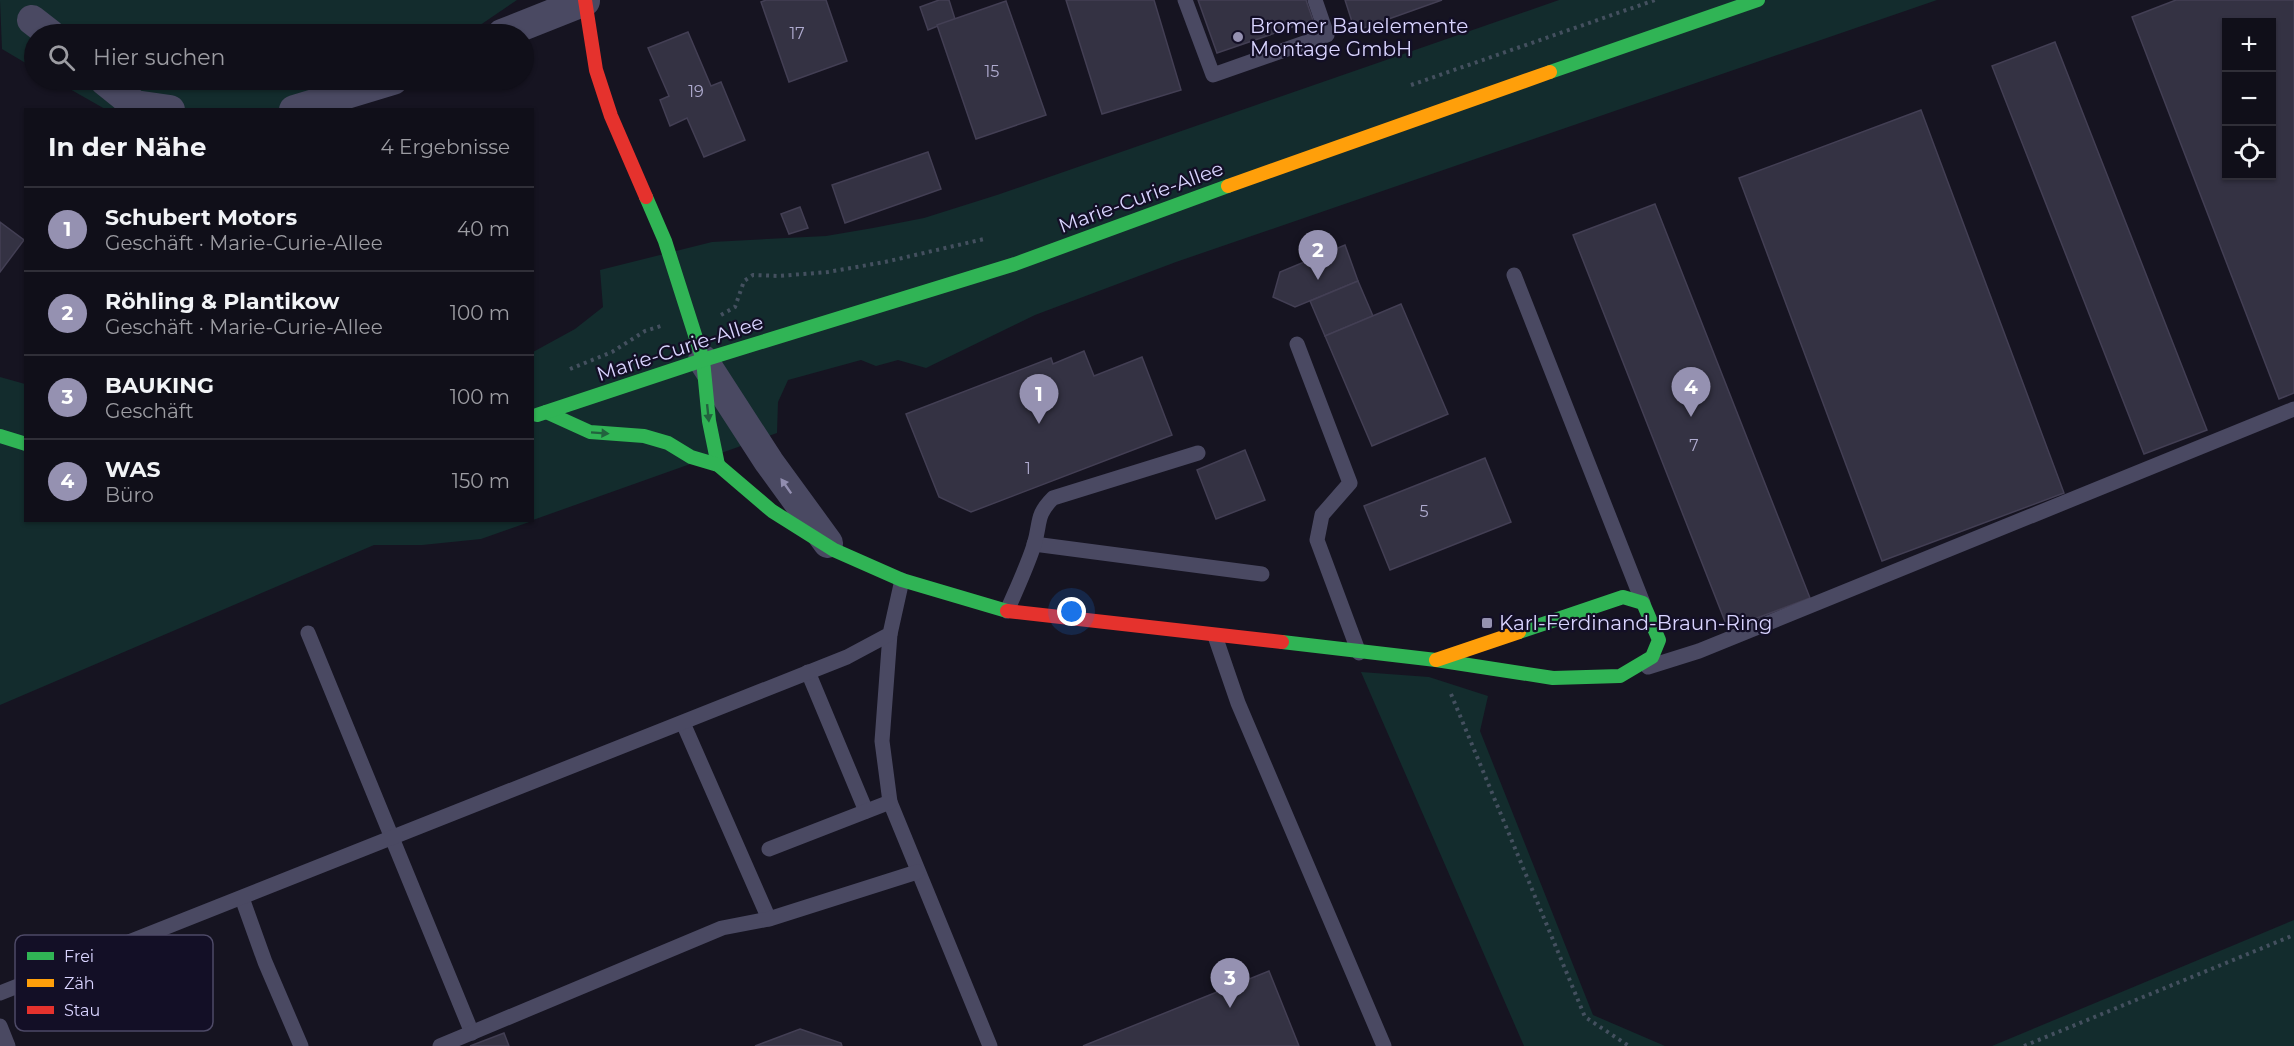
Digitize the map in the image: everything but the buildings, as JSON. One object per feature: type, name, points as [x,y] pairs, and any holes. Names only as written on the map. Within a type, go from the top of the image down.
[{"type":"street","points":[[526,24],[585,0],[596,70],[605,98],[665,241],[703,360],[709,421],[718,465]]},
{"type":"street","name":"Marie-Curie-Allee","points":[[539,414],[703,360],[1015,264],[1276,168],[1758,0]]},
{"type":"street","points":[[116,90],[135,105],[156,108]]},
{"type":"street","points":[[301,108],[360,90]]},
{"type":"street","points":[[703,360],[769,462],[834,550]]},
{"type":"street","points":[[539,414],[590,432],[644,436],[718,465],[772,511],[834,550],[902,580],[1007,611],[1436,660],[1553,678],[1620,676],[1652,657],[1659,640],[1643,603],[1623,597],[1436,660]]},
{"type":"street","points":[[0,436],[24,443]]},
{"type":"lane","points":[[1185,0],[1213,75],[1327,35],[1315,0]]},
{"type":"lane","points":[[1514,275],[1643,603]]},
{"type":"lane","points":[[1297,344],[1350,483],[1322,515],[1317,540],[1359,653]]},
{"type":"lane","points":[[1620,676],[1699,651],[2294,409]]},
{"type":"lane","points":[[1007,611],[1034,544],[1037,519],[1043,508],[1053,498],[1198,453]]},
{"type":"lane","points":[[1034,544],[1262,574]]},
{"type":"lane","points":[[902,580],[890,634],[882,741],[890,802],[990,1046]]},
{"type":"lane","points":[[308,633],[472,1033]]},
{"type":"lane","points":[[148,935],[847,657],[890,634]]},
{"type":"lane","points":[[1215,636],[1238,703],[1384,1046]]},
{"type":"lane","points":[[808,672],[866,811]]},
{"type":"lane","points":[[683,723],[769,920]]},
{"type":"lane","points":[[769,849],[890,802]]},
{"type":"lane","points":[[440,1046],[722,928],[769,920],[917,872]]},
{"type":"lane","points":[[242,898],[265,962],[301,1046]]},
{"type":"lane","points":[[0,993],[15,987]]},
{"type":"lane","points":[[0,1026],[8,1046]]},
{"type":"path","points":[[1405,87],[1655,0]]},
{"type":"path","points":[[568,370],[612,352],[645,331],[689,317],[724,315],[735,307],[744,281],[753,275],[818,273],[885,262],[992,237]]},
{"type":"path","points":[[1436,660],[1585,1017],[1629,1046]]},
{"type":"path","points":[[2024,1046],[2294,935]]},
{"type":"green space","points":[[0,0],[517,0],[482,24],[24,24],[24,62],[2,49]]},
{"type":"green space","points":[[1559,0],[1937,0],[1176,262],[1035,315],[926,368],[898,360],[876,366],[861,360],[788,380],[778,402],[777,433],[534,520],[534,351],[575,329],[603,307],[600,270],[712,242],[826,236],[873,228],[924,218],[997,195]]},
{"type":"green space","points":[[72,90],[360,90],[301,108],[103,108]]},
{"type":"green space","points":[[0,377],[24,384],[24,522],[529,522],[481,539],[422,545],[374,545],[0,705]]},
{"type":"green space","points":[[1361,672],[1429,677],[1488,696],[1480,731],[1593,1015],[1665,1046],[1524,1046]]},
{"type":"green space","points":[[2294,920],[2294,1046],[1992,1046]]},
{"type":"traffic: fast","points":[[1550,72],[1758,0]]},
{"type":"traffic: fast","points":[[537,415],[703,360],[1015,264],[1228,186]]},
{"type":"traffic: fast","points":[[646,197],[665,241],[703,360],[709,421],[718,465]]},
{"type":"traffic: fast","points":[[546,412],[590,432],[644,436],[668,443],[691,457],[718,465],[772,511],[834,550],[902,580],[1007,611]]},
{"type":"traffic: fast","points":[[0,436],[24,443]]},
{"type":"traffic: fast","points":[[1282,642],[1436,660],[1553,678],[1620,676],[1652,657],[1659,640],[1643,603],[1623,597],[1519,632]]},
{"type":"traffic: slow","points":[[1228,186],[1550,72]]},
{"type":"traffic: slow","points":[[1436,660],[1519,632]]},
{"type":"traffic: jam","points":[[585,0],[596,70],[611,116],[646,197]]},
{"type":"traffic: jam","points":[[1007,611],[1282,642]]},
{"type":"place","name":"Bromer Bauelemente Montage GmbH","points":[[1238,37]]},
{"type":"place","name":"Röhling & Plantikow","points":[[1318,280]]},
{"type":"place","name":"WAS","points":[[1691,417]]},
{"type":"place","name":"Schubert Motors","points":[[1039,424]]},
{"type":"place","name":"Karl-Ferdinand-Braun-Ring","points":[[1487,623]]},
{"type":"place","name":"BAUKING","points":[[1230,1008]]}]
